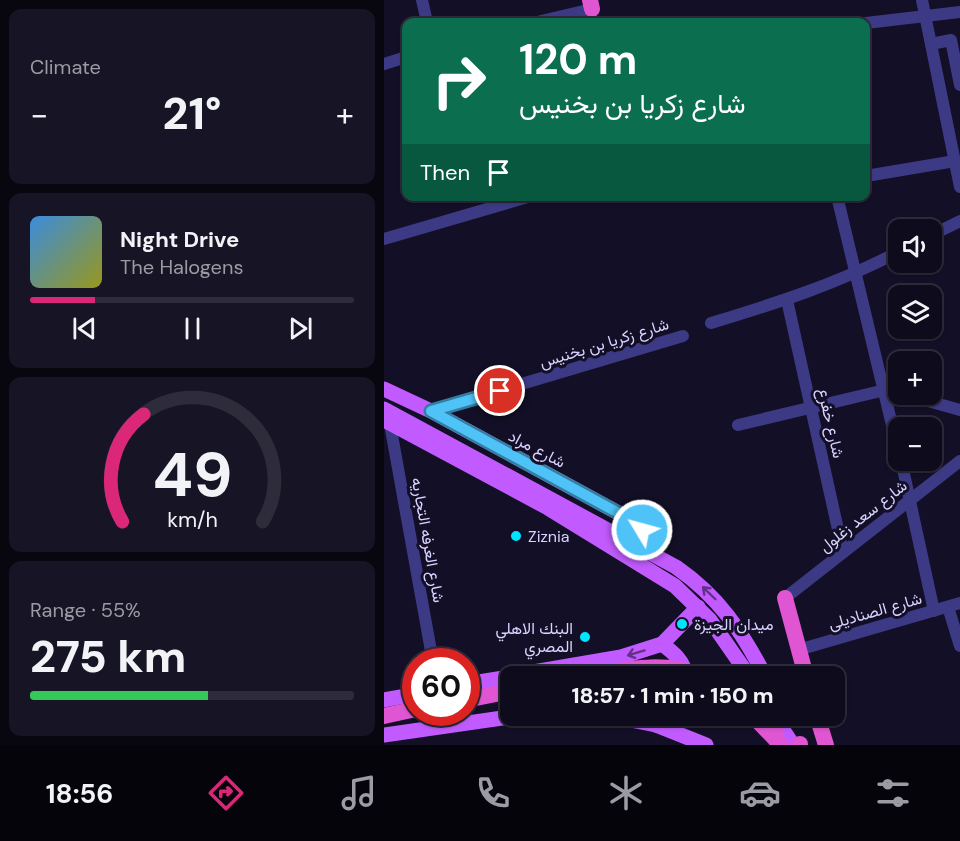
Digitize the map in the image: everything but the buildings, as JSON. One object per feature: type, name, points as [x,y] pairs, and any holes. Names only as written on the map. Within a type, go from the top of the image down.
[{"type":"highway","points":[[785,598],[803,666]]},
{"type":"highway","points":[[480,697],[500,693]]},
{"type":"highway","points":[[384,716],[402,713]]},
{"type":"highway","points":[[762,726],[779,745]]},
{"type":"highway","points":[[774,726],[779,745]]},
{"type":"highway","points":[[820,726],[826,745]]},
{"type":"main road","name":"شارع مراد","points":[[384,389],[431,411],[635,522],[642,530],[644,541],[642,551],[635,560]]},
{"type":"main road","points":[[384,409],[676,567],[699,582],[718,602],[759,666]]},
{"type":"main road","points":[[387,422],[548,508],[675,586],[698,607],[721,634],[742,666]]},
{"type":"main road","points":[[568,666],[621,657],[662,644],[698,607]]},
{"type":"main road","points":[[662,644],[676,654],[683,666]]},
{"type":"main road","points":[[480,681],[500,678]]},
{"type":"main road","points":[[384,700],[402,697]]},
{"type":"main road","points":[[384,735],[500,718]]},
{"type":"main road","points":[[658,726],[706,745]]},
{"type":"main road","points":[[779,726],[793,745]]},
{"type":"main road","points":[[790,726],[800,745]]},
{"type":"street","points":[[422,0],[426,18]]},
{"type":"street","points":[[922,0],[960,187]]},
{"type":"street","points":[[549,18],[591,4]]},
{"type":"street","points":[[870,23],[960,12]]},
{"type":"street","points":[[931,44],[951,40],[960,85]]},
{"type":"street","points":[[384,64],[402,58]]},
{"type":"street","points":[[870,175],[955,161]]},
{"type":"street","points":[[384,239],[514,201]]},
{"type":"street","points":[[838,201],[891,417]]},
{"type":"street","points":[[942,230],[960,221]]},
{"type":"street","points":[[711,323],[787,300],[856,274],[888,257]]},
{"type":"street","name":"شارع خفرع","points":[[787,300],[843,552]]},
{"type":"street","name":"شارع زكريا بن بخنيس","points":[[431,411],[683,336]]},
{"type":"street","points":[[738,424],[888,391]]},
{"type":"street","points":[[939,405],[960,411]]},
{"type":"street","name":"شارع الغرفه التجاريه","points":[[387,422],[430,648]]},
{"type":"street","name":"شارع سعد زغلول","points":[[785,598],[960,461]]},
{"type":"street","points":[[903,471],[934,610]]},
{"type":"street","points":[[954,605],[960,646]]},
{"type":"street","name":"شارع الصناديلى","points":[[798,650],[954,605]]},
{"type":"place","name":"Ziznia","points":[[516,536]]},
{"type":"place","name":"ميدان الجيزة","points":[[682,624]]},
{"type":"place","name":"البنك الاهلي المصري","points":[[585,637]]},
{"type":"route","points":[[500,391],[431,411],[635,522],[642,530]]}]
